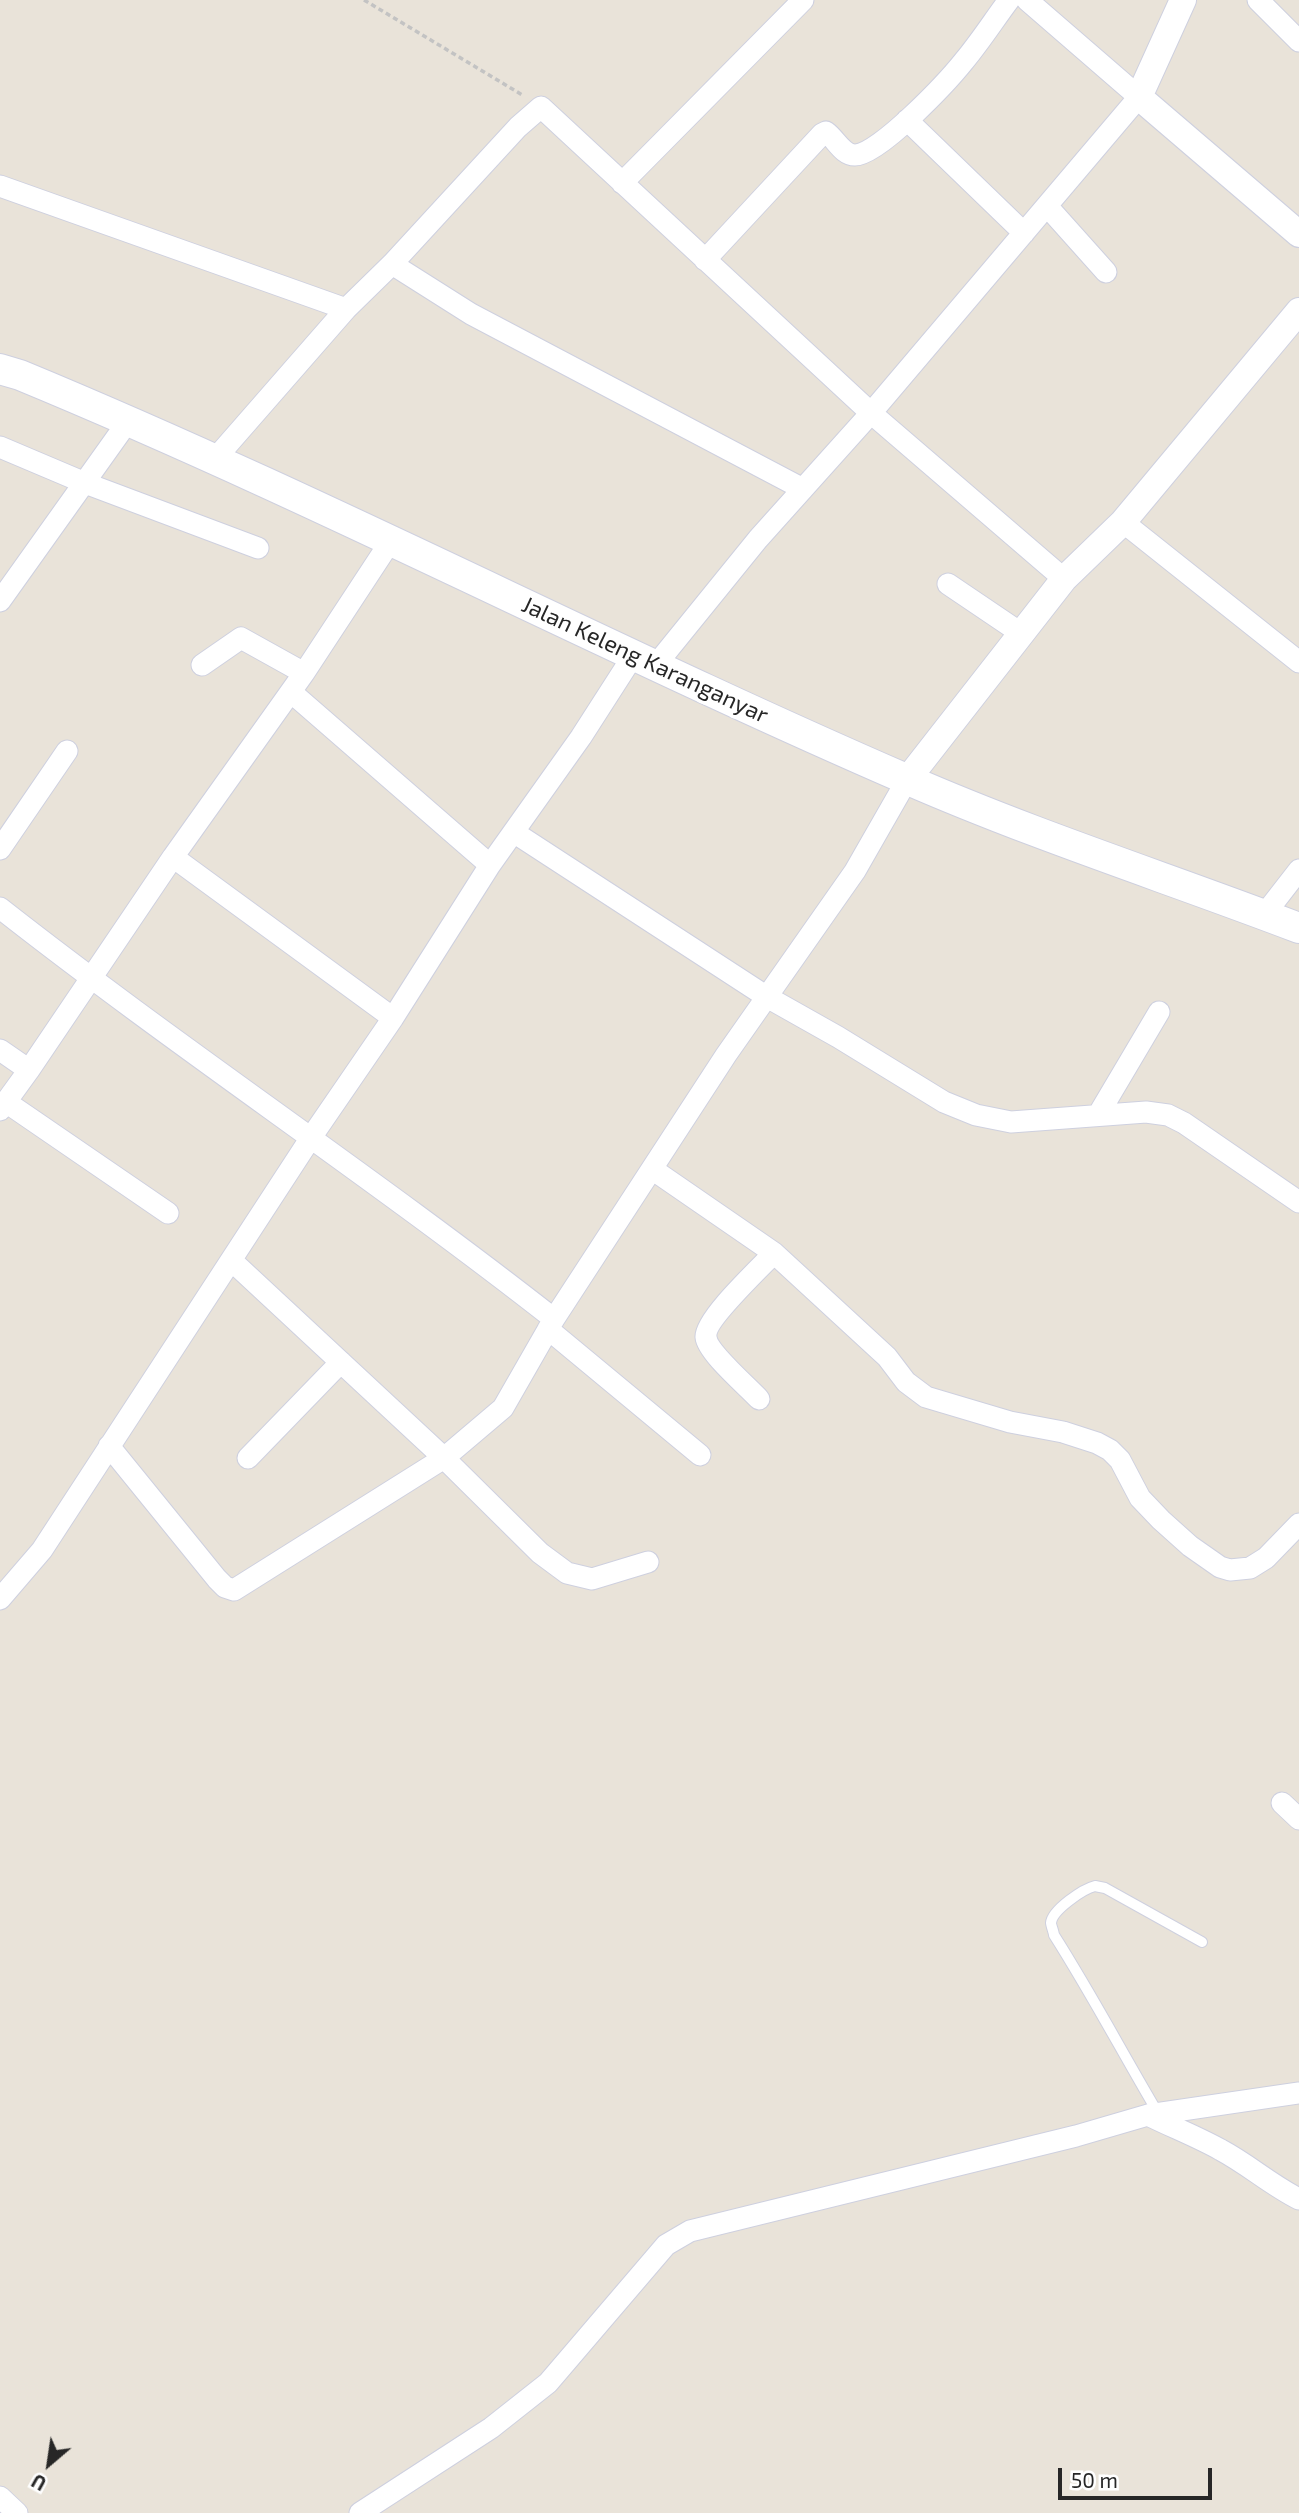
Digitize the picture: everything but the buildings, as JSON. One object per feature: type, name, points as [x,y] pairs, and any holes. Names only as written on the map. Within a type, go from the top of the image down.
[{"type":"main road","name":"Jalan Keleng Karanganyar","points":[[0,369],[129,420],[644,661],[907,780],[1015,824],[1299,928]]},
{"type":"street","points":[[622,183],[803,0]]},
{"type":"street","points":[[705,260],[822,134],[827,132],[831,135],[846,153],[859,155],[872,150],[907,120],[964,61],[1009,0]]},
{"type":"street","points":[[1027,0],[1299,233]]},
{"type":"street","points":[[3,1589],[42,1550],[490,865],[594,716],[871,413],[1139,97],[1183,0]]},
{"type":"street","points":[[1258,0],[1299,41]]},
{"type":"street","points":[[215,459],[346,309],[392,264],[518,127],[541,107],[871,413],[1064,579]]},
{"type":"street","points":[[907,120],[1024,233]]},
{"type":"street","points":[[0,186],[346,309]]},
{"type":"street","points":[[1046,206],[1106,272]]},
{"type":"street","points":[[392,264],[471,314],[803,489]]},
{"type":"street","points":[[109,1446],[217,1579],[225,1587],[234,1590],[444,1458],[503,1408],[551,1324],[726,1055],[855,871],[907,780],[1064,579],[1123,522],[1299,312]]},
{"type":"street","points":[[0,601],[129,420]]},
{"type":"street","points":[[0,447],[258,548]]},
{"type":"street","points":[[1123,522],[1297,658]]},
{"type":"street","points":[[168,1213],[3,1106],[173,857],[291,692],[390,542]]},
{"type":"street","points":[[948,584],[1022,634]]},
{"type":"street","points":[[202,665],[241,638],[304,673]]},
{"type":"street","points":[[291,692],[490,865]]},
{"type":"street","points":[[0,849],[67,751]]},
{"type":"street","points":[[515,832],[767,997],[944,1102],[976,1115],[1011,1122],[1146,1112],[1168,1115],[1184,1123],[1299,1202]]},
{"type":"street","points":[[173,857],[393,1017]]},
{"type":"street","points":[[1264,915],[1299,870]]},
{"type":"street","points":[[0,908],[91,979],[458,1244],[700,1455]]},
{"type":"street","points":[[1098,1115],[1159,1012]]},
{"type":"street","points":[[0,1050],[29,1070]]},
{"type":"street","points":[[652,1169],[774,1253],[887,1357],[906,1382],[926,1397],[1010,1422],[1063,1432],[1110,1450],[1120,1460],[1140,1498],[1154,1513],[1190,1546],[1220,1567],[1230,1570],[1250,1568],[1266,1558],[1299,1524]]},
{"type":"street","points":[[759,1399],[710,1348],[705,1336],[722,1307],[774,1253]]},
{"type":"street","points":[[232,1261],[444,1458],[540,1553],[567,1573],[592,1579],[648,1562]]},
{"type":"street","points":[[248,1458],[341,1362]]},
{"type":"street","points":[[1282,1803],[1299,1819]]},
{"type":"street","points":[[360,2513],[491,2428],[548,2384],[663,2248],[677,2238],[708,2226],[1076,2136],[1153,2114],[1299,2093]]},
{"type":"street","points":[[1153,2114],[1220,2149],[1253,2169],[1275,2187],[1299,2199]]},
{"type":"street","points":[[0,2497],[17,2513]]},
{"type":"lane","points":[[1153,2114],[1089,1990],[1054,1935],[1052,1919],[1068,1901],[1095,1886],[1105,1888],[1202,1942]]},
{"type":"path","points":[[364,0],[541,107]]}]
